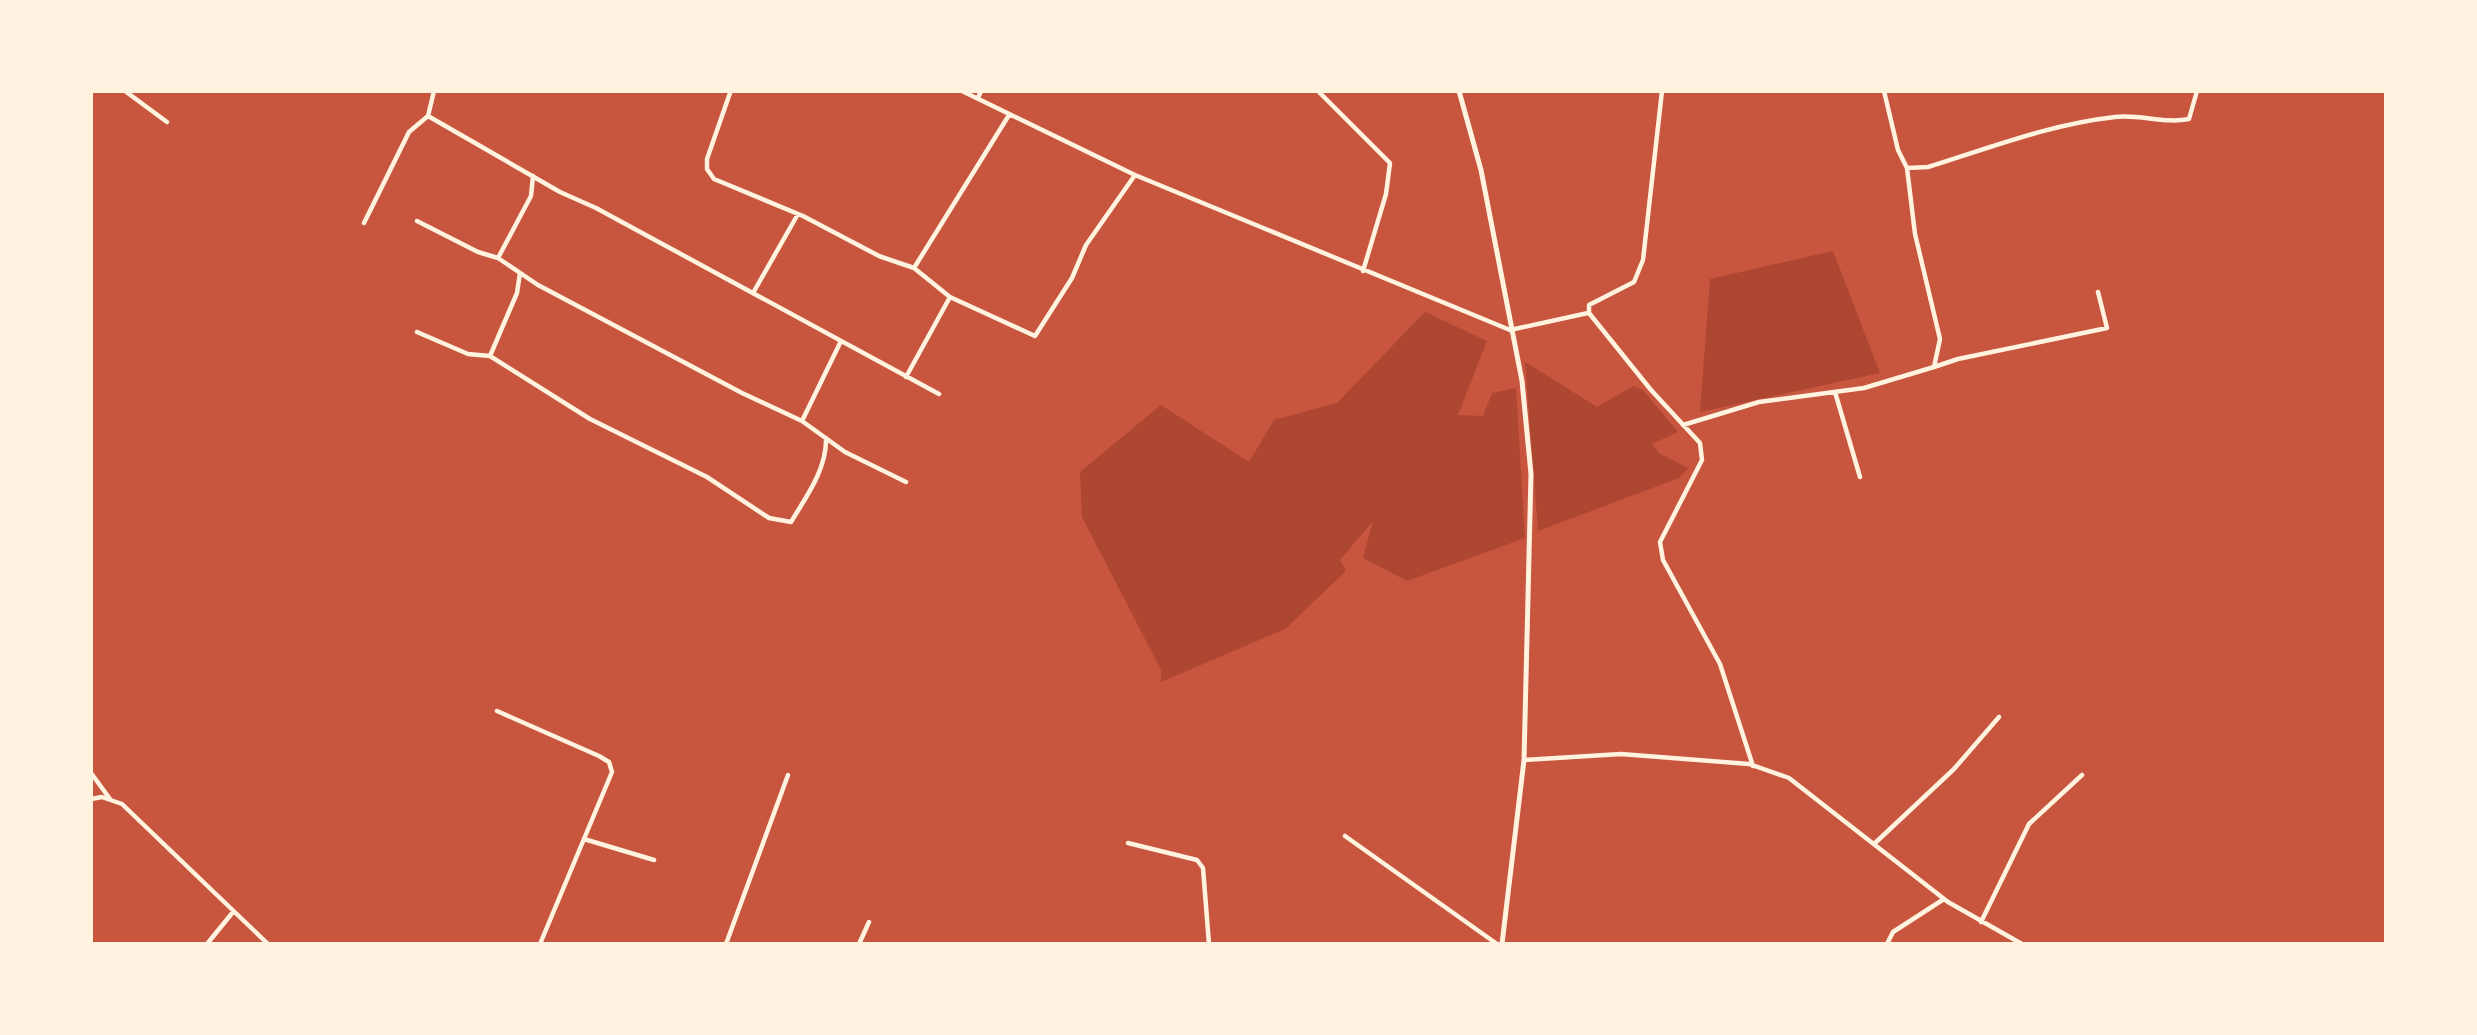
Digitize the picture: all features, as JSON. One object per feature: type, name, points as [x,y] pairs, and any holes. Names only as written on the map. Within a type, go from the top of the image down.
[{"type":"street","points":[[125,91],[167,122]]},
{"type":"street","points":[[364,223],[409,132],[428,116],[434,91]]},
{"type":"street","points":[[962,91],[1135,175],[1510,330],[1589,313]]},
{"type":"street","points":[[978,98],[981,91]]},
{"type":"street","points":[[1318,91],[1390,163],[1386,194],[1363,271]]},
{"type":"street","points":[[1345,836],[1500,944],[1524,760],[1531,474],[1521,381],[1481,170],[1459,91]]},
{"type":"street","points":[[1662,91],[1643,260],[1634,282],[1597,299],[1589,305],[1589,313],[1700,443],[1702,460],[1660,542],[1663,560],[1720,664],[1753,766]]},
{"type":"street","points":[[1884,91],[1898,150],[1907,168],[1915,234],[1940,339],[1934,367]]},
{"type":"street","points":[[1907,168],[1927,167],[2061,127],[2118,116],[2178,121],[2189,118],[2197,91]]},
{"type":"street","points":[[730,93],[707,159],[707,169],[714,179],[798,214],[879,256],[915,268],[950,297],[1035,337],[1072,278],[1086,245],[1135,175]]},
{"type":"street","points":[[915,268],[1009,115]]},
{"type":"street","points":[[428,116],[840,343],[939,394]]},
{"type":"street","points":[[498,258],[531,196],[533,175]]},
{"type":"street","points":[[753,293],[798,214]]},
{"type":"street","points":[[417,221],[478,252],[498,258],[625,333],[802,421],[845,452],[906,482]]},
{"type":"street","points":[[490,356],[517,293],[520,273]]},
{"type":"street","points":[[1682,425],[1759,402],[1864,388],[1958,359],[2107,328],[2098,292]]},
{"type":"street","points":[[906,377],[950,297]]},
{"type":"street","points":[[417,332],[468,354],[490,356],[590,419],[706,477],[769,518],[790,522],[813,487],[826,449],[826,438]]},
{"type":"street","points":[[802,421],[840,343]]},
{"type":"street","points":[[1835,392],[1860,477]]},
{"type":"street","points":[[497,711],[609,762],[612,772],[540,944]]},
{"type":"street","points":[[1874,844],[1954,769],[1999,716]]},
{"type":"street","points":[[1524,760],[1621,754],[1753,766],[1789,778],[1944,899],[2022,944]]},
{"type":"street","points":[[91,773],[111,800]]},
{"type":"street","points":[[726,944],[788,775]]},
{"type":"street","points":[[1981,922],[2028,824],[2082,775]]},
{"type":"street","points":[[91,799],[102,797],[131,812],[268,944]]},
{"type":"street","points":[[584,839],[654,860]]},
{"type":"street","points":[[1128,843],[1197,860],[1203,867],[1209,944]]},
{"type":"street","points":[[1887,944],[1893,932],[1944,899]]},
{"type":"street","points":[[207,944],[233,912]]},
{"type":"street","points":[[859,944],[869,922]]},
{"type":"shaded area","points":[[1833,251],[1880,373],[1700,412],[1710,279]]},
{"type":"shaded area","points":[[1425,312],[1487,341],[1458,415],[1483,416],[1492,393],[1516,388],[1525,538],[1407,581],[1363,558],[1373,521],[1340,560],[1346,571],[1285,629],[1161,682],[1161,670],[1082,517],[1080,472],[1161,405],[1249,462],[1274,420],[1337,403]]},
{"type":"shaded area","points":[[1525,362],[1597,407],[1633,386],[1643,390],[1678,432],[1652,444],[1659,453],[1688,468],[1679,478],[1538,531]]}]
